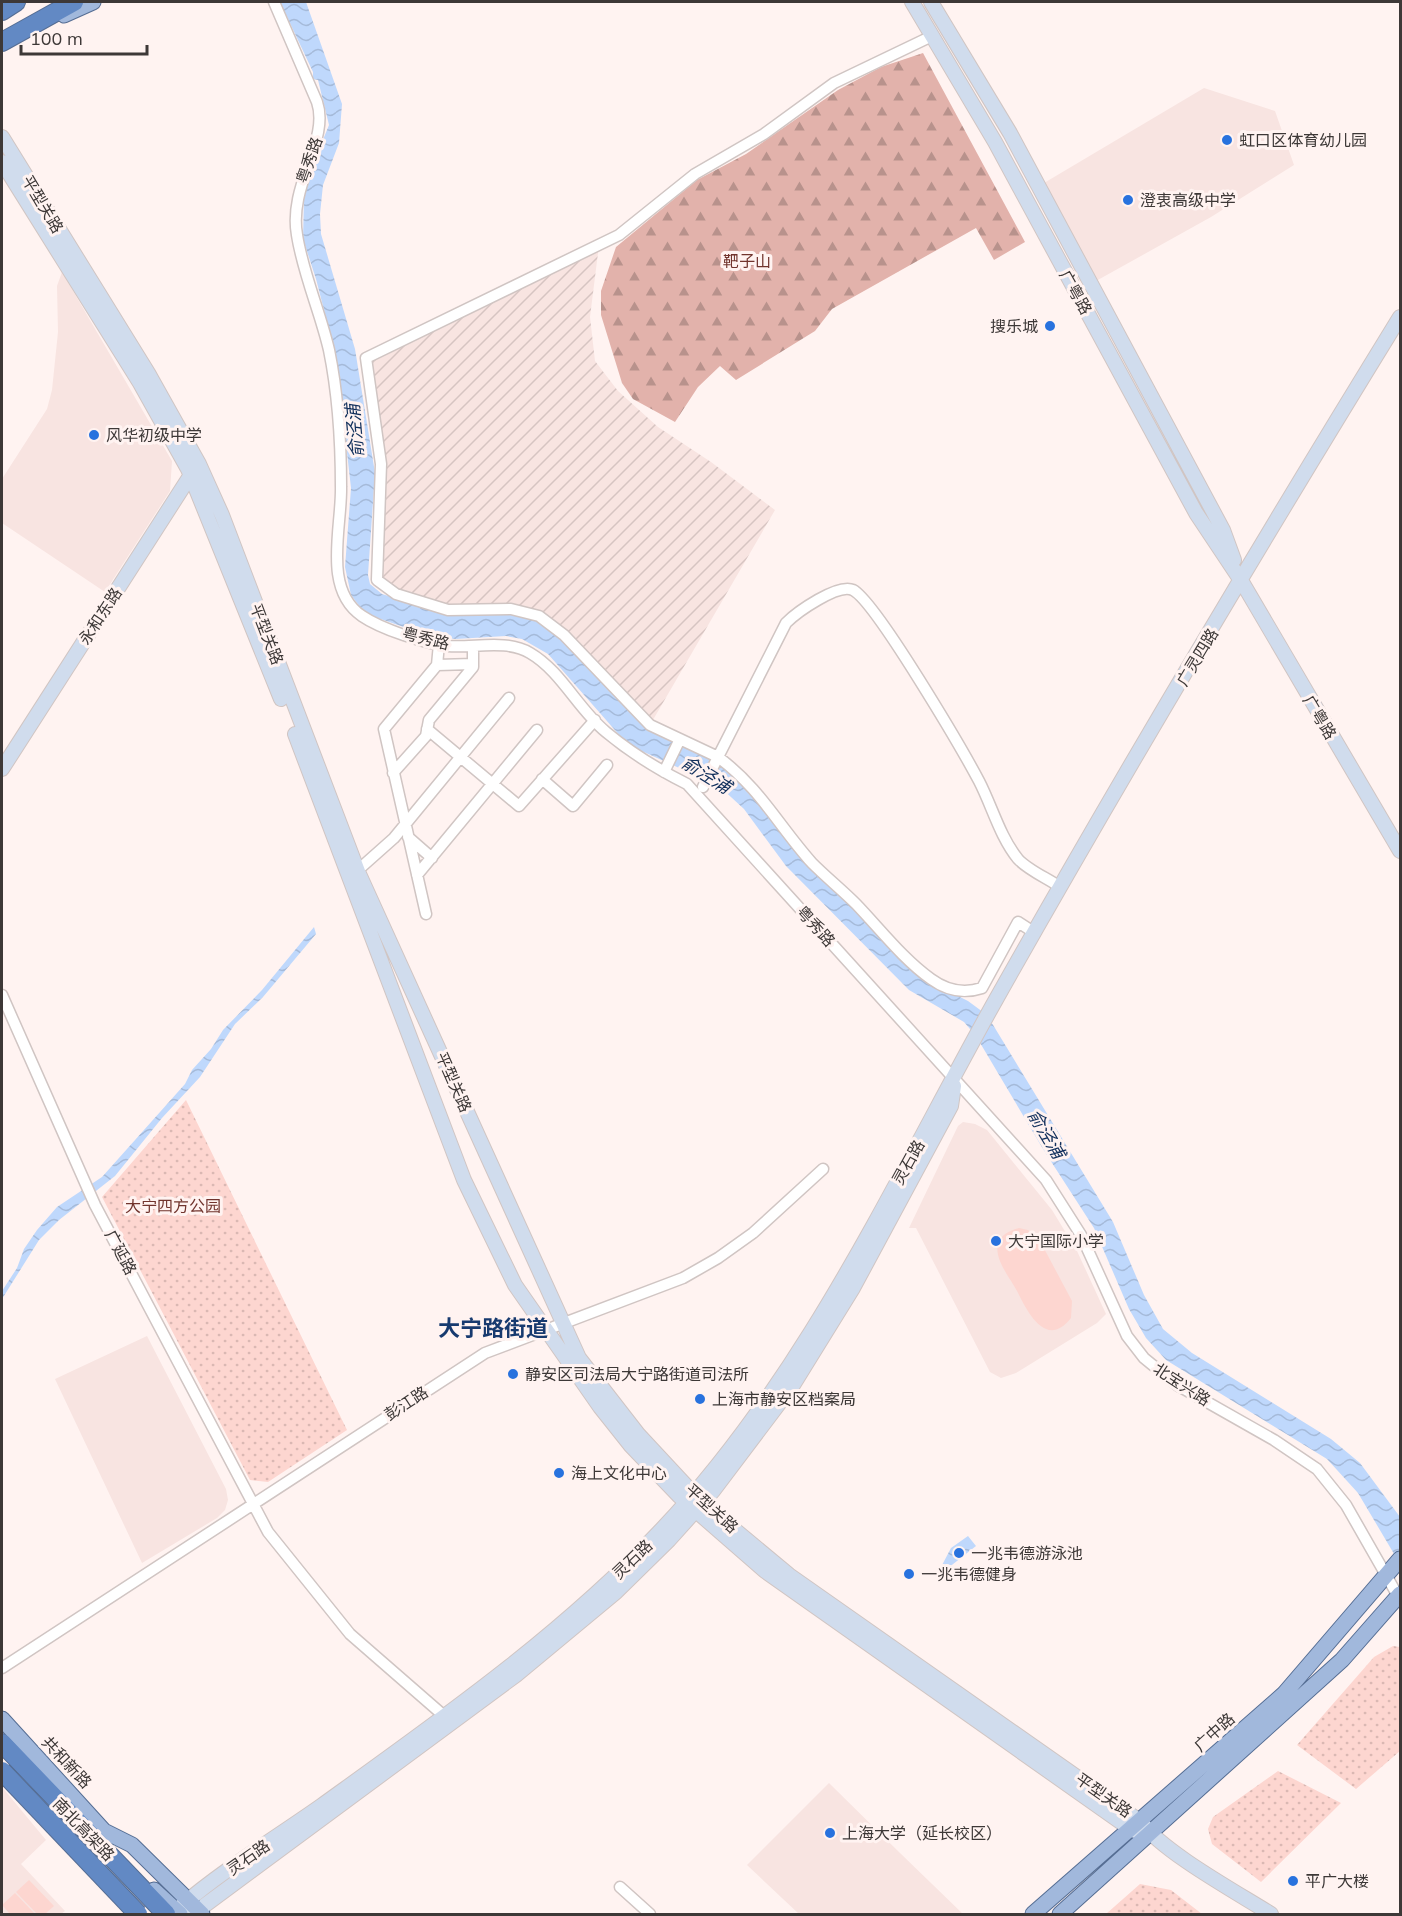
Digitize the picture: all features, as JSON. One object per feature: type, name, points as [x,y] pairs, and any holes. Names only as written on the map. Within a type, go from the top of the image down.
[{"type":"highway","points":[[2,10],[16,2]]},
{"type":"highway","points":[[2,42],[74,2]]},
{"type":"highway","name":"南北高架路","points":[[2,1743],[173,1914]]},
{"type":"highway","name":"南北高架路","points":[[2,1771],[138,1914]]},
{"type":"highway","points":[[100,1874],[132,1914]]},
{"type":"main road","points":[[2,18],[29,2]]},
{"type":"main road","points":[[2,34],[60,2]]},
{"type":"main road","points":[[2,51],[62,16],[93,2]]},
{"type":"main road","name":"广粤路","points":[[912,2],[995,142],[1196,513],[1242,582],[1401,851]]},
{"type":"main road","name":"广粤路","points":[[931,2],[1010,133],[1223,530],[1242,582]]},
{"type":"main road","name":"平型关路","points":[[2,137],[148,373],[195,470],[464,1180],[515,1285],[544,1330],[631,1446],[694,1502],[789,1575],[1141,1828],[1270,1914]]},
{"type":"main road","name":"平型关路","points":[[2,162],[222,515],[358,870],[579,1358],[694,1502]]},
{"type":"main road","name":"广灵四路","points":[[963,1059],[1060,886],[1401,317]]},
{"type":"main road","name":"永和东路","points":[[2,769],[195,470]]},
{"type":"main road","name":"灵石路","points":[[173,1914],[195,1910],[383,1776],[566,1636],[616,1592],[694,1502],[813,1331],[955,1078],[963,1059]]},
{"type":"main road","name":"灵石路","points":[[195,1910],[552,1631],[611,1580],[694,1502]]},
{"type":"main road","name":"广中路","points":[[1065,1913],[1141,1828],[1284,1694],[1400,1560]]},
{"type":"main road","name":"广中路","points":[[1033,1914],[1141,1828],[1342,1660],[1400,1596]]},
{"type":"main road","name":"共和新路","points":[[2,1719],[104,1831],[122,1859],[173,1914]]},
{"type":"main road","points":[[2,1771],[104,1878],[132,1914]]},
{"type":"main road","name":"共和新路","points":[[104,1831],[132,1845],[195,1910]]},
{"type":"street","name":"粤秀路","points":[[274,2],[317,102],[321,118],[319,132],[300,186],[295,220],[298,244],[326,339],[333,374],[341,464],[338,565],[340,586],[348,603],[362,616],[439,644],[508,646],[530,653],[547,666],[605,731],[664,772],[687,784],[955,1078]]},
{"type":"street","points":[[932,36],[834,83],[764,134],[695,174],[619,235],[366,358],[381,464],[377,580],[396,594],[448,610],[511,609],[538,616],[564,635],[650,725],[717,758],[756,790],[813,863],[932,980],[954,991],[973,991],[982,988],[1018,922],[1035,933]]},
{"type":"street","points":[[704,787],[786,623],[796,612],[841,588],[851,589],[860,595],[887,630],[978,781],[1008,844],[1019,860],[1060,886]]},
{"type":"street","points":[[426,914],[384,729],[437,665],[439,644]]},
{"type":"street","points":[[393,773],[426,736],[429,720],[473,664],[473,646]]},
{"type":"street","points":[[437,665],[473,664]]},
{"type":"street","points":[[358,870],[405,824],[509,698]]},
{"type":"street","points":[[428,729],[519,806],[595,720]]},
{"type":"street","points":[[417,875],[537,730]]},
{"type":"street","points":[[664,772],[680,739]]},
{"type":"street","points":[[542,779],[573,806],[608,765]]},
{"type":"street","points":[[408,837],[432,858]]},
{"type":"street","name":"广延路","points":[[2,995],[95,1205],[268,1532],[350,1634],[443,1715]]},
{"type":"street","name":"北宝兴路","points":[[955,1078],[1031,1163],[1063,1204],[1091,1255],[1122,1327],[1144,1358],[1177,1384],[1274,1440],[1317,1469],[1346,1505],[1386,1576],[1400,1596]]},
{"type":"street","name":"彭江路","points":[[2,1668],[460,1367],[510,1342],[564,1324],[683,1278],[718,1258],[753,1233],[823,1169]]},
{"type":"street","points":[[620,1887],[650,1914]]},
{"type":"shaded area","points":[[1204,88],[1275,111],[1294,165],[1211,217],[1096,281],[1044,183]]},
{"type":"shaded area","points":[[599,245],[590,317],[595,361],[618,391],[658,427],[711,462],[775,510],[650,725],[564,635],[448,610],[377,580],[381,464],[366,358]]},
{"type":"shaded area","name":"风华初级中学","points":[[62,272],[172,461],[170,491],[105,592],[2,523],[2,479],[47,409],[52,390],[58,332],[57,286]]},
{"type":"shaded area","name":"大宁国际小学","points":[[963,1122],[975,1124],[987,1130],[1052,1210],[1077,1251],[1106,1314],[1097,1323],[1016,1373],[1001,1378],[990,1372],[916,1228],[909,1228],[958,1126]]},
{"type":"shaded area","points":[[147,1336],[226,1489],[228,1500],[225,1510],[217,1518],[142,1563],[55,1379]]},
{"type":"shaded area","name":"上海大学（延长校区）","points":[[829,1783],[963,1914],[799,1914],[747,1865]]},
{"type":"shaded area","points":[[2,1787],[46,1840],[21,1864],[65,1911],[61,1914],[2,1914]]},
{"type":"green space","name":"靶子山","points":[[923,53],[1025,242],[994,260],[976,228],[832,309],[815,331],[736,380],[720,366],[698,387],[675,422],[633,399],[622,383],[601,315],[601,291],[616,247],[697,180],[746,154],[838,90],[881,67]]},
{"type":"green space","name":"大宁四方公园","points":[[186,1100],[347,1430],[268,1482],[250,1480],[102,1197]]},
{"type":"green space","points":[[1019,1228],[1028,1230],[1039,1239],[1072,1301],[1071,1318],[1062,1327],[1053,1330],[1038,1324],[1026,1308],[1000,1262],[997,1250],[999,1241],[1006,1233]]},
{"type":"green space","points":[[1393,1646],[1400,1647],[1400,1751],[1356,1789],[1297,1745],[1374,1657]]},
{"type":"green space","points":[[1278,1771],[1341,1803],[1261,1882],[1212,1844],[1208,1829],[1213,1817]]},
{"type":"green space","points":[[29,1880],[54,1906],[45,1914],[37,1914],[16,1892]]},
{"type":"green space","points":[[1140,1884],[1171,1890],[1202,1914],[1106,1914]]},
{"type":"green space","points":[[15,1893],[35,1914],[10,1914],[2,1905]]},
{"type":"water","name":"俞泾浦","points":[[280,2],[306,2],[342,104],[339,143],[323,185],[320,214],[321,234],[355,349],[375,473],[368,575],[370,584],[382,594],[446,614],[511,613],[534,619],[550,627],[644,727],[731,770],[773,819],[938,986],[968,1001],[987,1015],[1113,1222],[1144,1295],[1163,1329],[1192,1353],[1331,1439],[1360,1463],[1400,1517],[1400,1564],[1358,1493],[1327,1459],[1166,1360],[1146,1338],[1129,1309],[1094,1228],[1043,1149],[976,1036],[964,1022],[909,990],[786,866],[744,809],[719,786],[635,748],[621,737],[548,654],[522,639],[506,636],[456,639],[432,637],[372,616],[360,607],[351,595],[345,567],[351,488],[336,356],[303,239],[304,198],[309,174],[329,125],[318,80],[313,79],[313,72]]},
{"type":"water","points":[[314,927],[316,934],[263,997],[235,1024],[200,1077],[162,1118],[115,1176],[59,1220],[39,1240],[2,1299],[2,1291],[17,1268],[24,1249],[37,1230],[57,1207],[102,1177],[185,1084],[192,1070],[211,1049],[223,1030],[262,990]]},
{"type":"water","points":[[968,1536],[976,1546],[943,1572],[940,1569],[951,1548]]},
{"type":"place","name":"虹口区体育幼儿园","points":[[1227,140]]},
{"type":"place","name":"澄衷高级中学","points":[[1128,200]]},
{"type":"place","name":"搜乐城","points":[[1050,326]]},
{"type":"place","name":"风华初级中学","points":[[94,435]]},
{"type":"place","name":"大宁国际小学","points":[[996,1241]]},
{"type":"place","name":"静安区司法局大宁路街道司法所","points":[[513,1374]]},
{"type":"place","name":"上海市静安区档案局","points":[[700,1399]]},
{"type":"place","name":"海上文化中心","points":[[559,1473]]},
{"type":"place","name":"一兆韦德游泳池","points":[[959,1553]]},
{"type":"place","name":"一兆韦德健身","points":[[909,1574]]},
{"type":"place","name":"上海大学（延长校区）","points":[[830,1833]]},
{"type":"place","name":"平广大楼","points":[[1293,1881]]},
{"type":"district","name":"大宁路街道","points":[[493,1328]]}]
